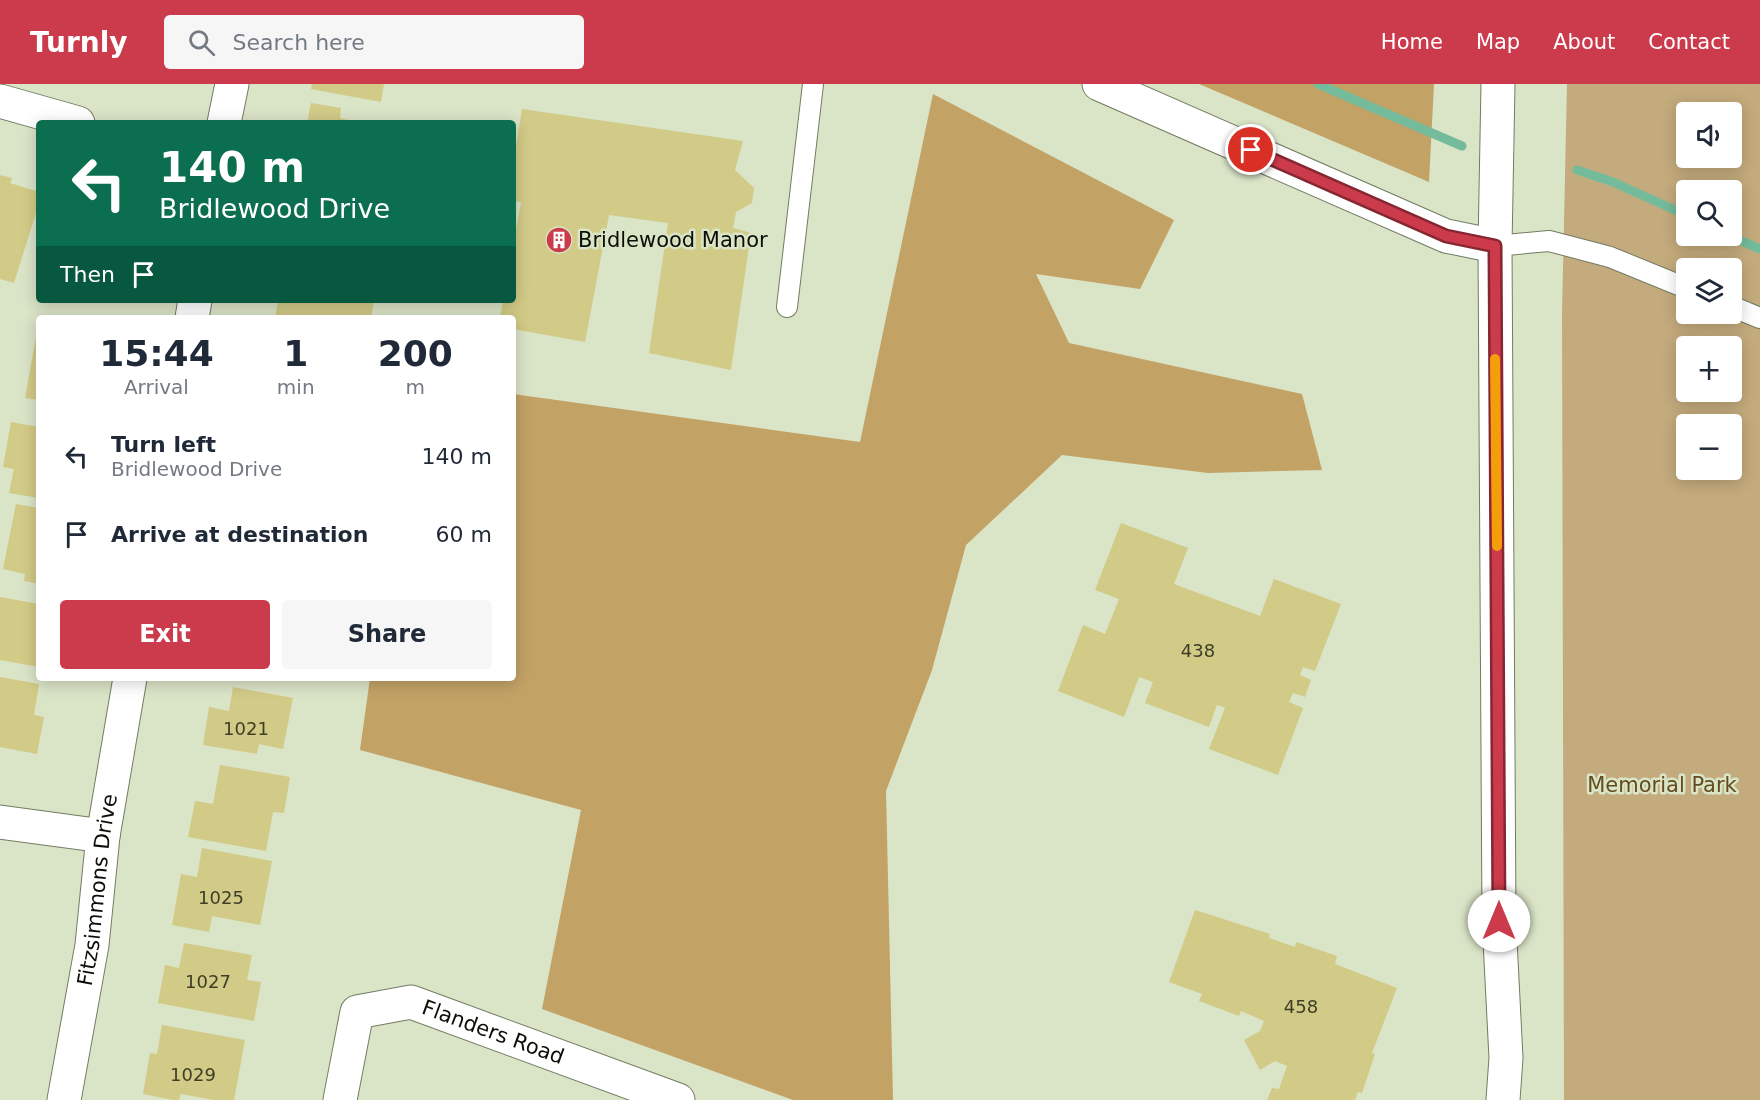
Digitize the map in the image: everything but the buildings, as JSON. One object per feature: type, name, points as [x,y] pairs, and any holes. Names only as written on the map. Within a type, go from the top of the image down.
[{"type":"street","points":[[225,120],[232,84]]},
{"type":"street","points":[[1099,84],[1446,236],[1495,246]]},
{"type":"street","points":[[1498,84],[1495,246],[1499,921],[1506,1058],[1503,1100]]},
{"type":"street","points":[[0,101],[67,120]]},
{"type":"street","name":"Fitzsimmons Drive","points":[[64,1100],[92,945],[102,836],[129,681]]},
{"type":"street","points":[[0,822],[102,836]]},
{"type":"street","name":"Flanders Road","points":[[340,1100],[357,1012],[411,1002],[678,1100]]},
{"type":"lane","points":[[787,307],[813,84]]},
{"type":"lane","points":[[1495,246],[1549,241],[1610,257],[1676,284]]},
{"type":"lane","points":[[1742,311],[1760,318]]},
{"type":"green space","name":"Memorial Park","points":[[1567,84],[1760,84],[1760,1100],[1564,1100],[1562,314]]},
{"type":"shaded area","points":[[1199,84],[1434,84],[1429,182]]},
{"type":"shaded area","points":[[933,94],[1174,220],[1140,289],[1036,274],[1069,343],[1302,394],[1322,470],[1208,473],[1062,455],[966,545],[932,670],[886,791],[893,1100],[793,1100],[542,1009],[581,810],[360,750],[370,681],[516,681],[516,394],[860,442]]},
{"type":"waterway","points":[[1318,84],[1462,146]]},
{"type":"waterway","points":[[1577,170],[1613,182],[1676,210]]},
{"type":"waterway","points":[[1742,241],[1760,249]]},
{"type":"slow traffic","points":[[1495,359],[1497,546]]},
{"type":"place","name":"Bridlewood Manor","points":[[559,240]]},
{"type":"route","points":[[1251,150],[1446,236],[1495,246],[1499,921]]}]
